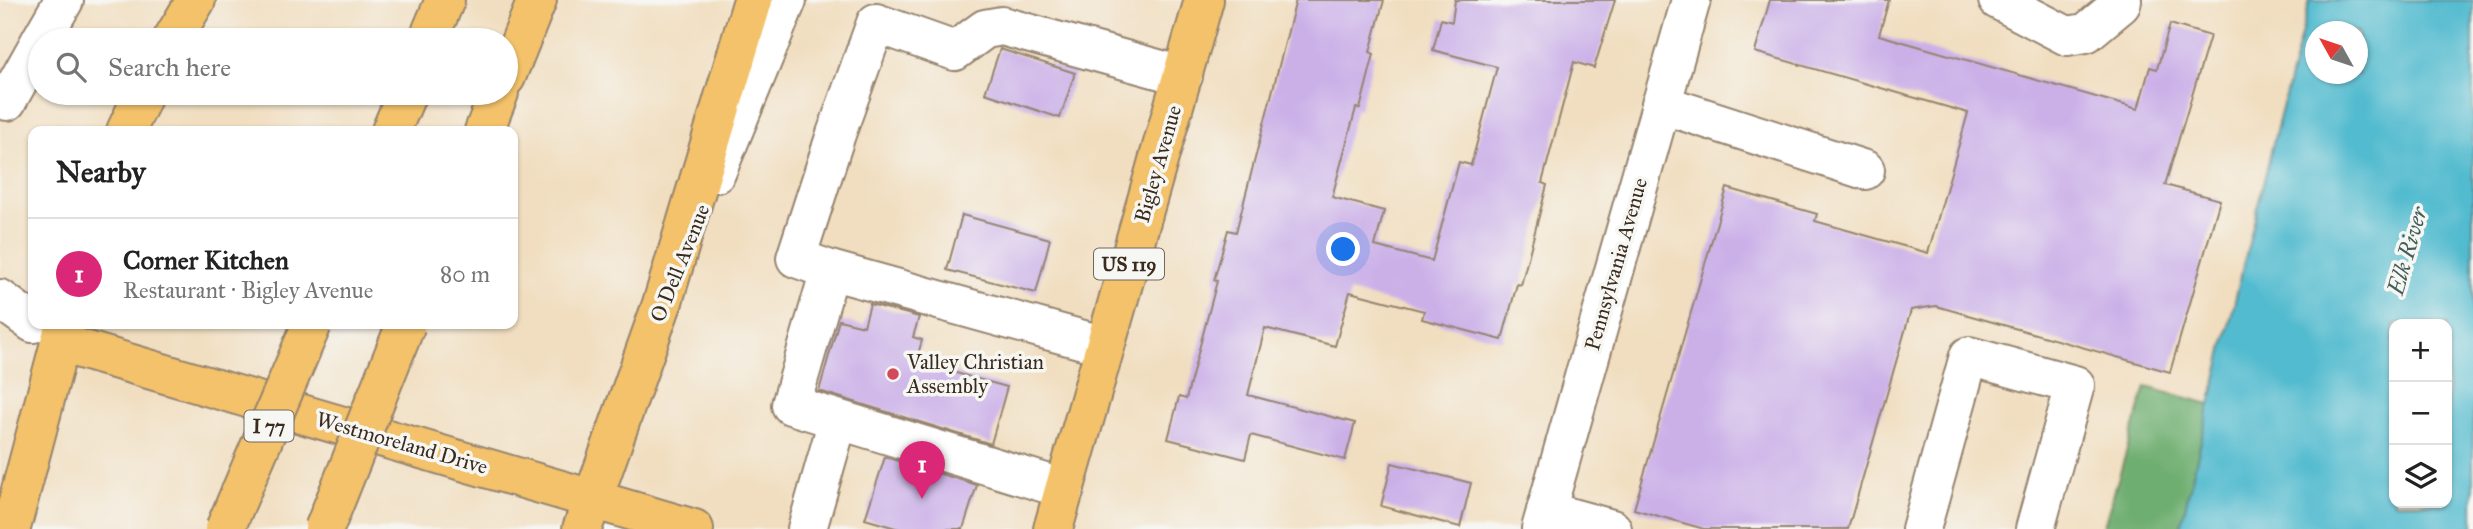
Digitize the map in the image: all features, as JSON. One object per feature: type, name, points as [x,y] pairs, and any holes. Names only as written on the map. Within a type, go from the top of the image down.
[{"type":"main road","points":[[178,28],[196,0]]},
{"type":"main road","points":[[433,28],[445,0]]},
{"type":"main road","points":[[518,47],[537,0]]},
{"type":"main road","points":[[663,301],[753,0]]},
{"type":"main road","name":"Bigley Avenue","points":[[1053,529],[1204,0]]},
{"type":"main road","points":[[128,126],[138,105]]},
{"type":"main road","points":[[393,126],[402,105]]},
{"type":"main road","points":[[486,126],[494,105]]},
{"type":"main road","name":"O Dell Avenue","points":[[587,514],[663,301]]},
{"type":"main road","points":[[10,529],[48,329]]},
{"type":"main road","name":"Westmoreland Drive","points":[[51,329],[587,514],[694,529]]},
{"type":"main road","name":"I 77","points":[[225,529],[310,329]]},
{"type":"main road","points":[[324,529],[404,329]]},
{"type":"street","points":[[48,28],[64,0]]},
{"type":"street","points":[[175,28],[187,0]]},
{"type":"street","name":"O Dell Avenue","points":[[663,301],[787,0]]},
{"type":"street","name":"Pennsylvania Avenue","points":[[1544,520],[1690,0]]},
{"type":"street","points":[[1998,0],[2067,36],[2086,33],[2121,4],[2122,0]]},
{"type":"street","points":[[1105,346],[830,270],[796,258],[876,23],[955,51],[985,29],[1002,26],[1182,76]]},
{"type":"street","points":[[2,102],[28,61]]},
{"type":"street","points":[[1661,104],[1865,170]]},
{"type":"street","points":[[830,270],[791,405],[1065,489]]},
{"type":"street","name":"Westmoreland Drive","points":[[0,299],[28,316]]},
{"type":"street","points":[[1921,529],[1969,356],[2075,385],[2035,529]]},
{"type":"street","points":[[807,529],[838,420]]},
{"type":"street","points":[[1544,520],[1612,529]]},
{"type":"green space","points":[[2146,387],[2210,404],[2180,529],[2103,529]]},
{"type":"water","name":"Elk River","points":[[2310,0],[2473,0],[2473,529],[2180,529]]},
{"type":"building","points":[[1296,0],[1384,0],[1370,52],[1374,54],[1360,109],[1356,108],[1332,197],[1384,211],[1375,246],[1432,261],[1459,162],[1471,165],[1497,67],[1433,50],[1441,19],[1452,22],[1455,0],[1615,0],[1594,68],[1574,62],[1542,183],[1547,185],[1521,285],[1517,284],[1502,340],[1422,319],[1424,311],[1350,292],[1335,346],[1265,328],[1248,395],[1355,423],[1345,460],[1251,435],[1245,459],[1168,439],[1179,397],[1186,399],[1228,230],[1236,232]]},
{"type":"building","points":[[1770,0],[1889,0],[1879,35],[2138,109],[2150,67],[2157,69],[2170,24],[2210,36],[2165,185],[2220,200],[2170,372],[1936,306],[1911,310],[1848,529],[1704,529],[1634,509],[1727,188],[1817,214],[1815,221],[1928,253],[1968,113],[1755,52]]},
{"type":"building","points":[[1000,49],[1075,73],[1060,118],[985,93]]},
{"type":"building","points":[[962,215],[1050,239],[1036,293],[947,270]]},
{"type":"building","name":"Valley Christian Assembly","points":[[870,304],[919,317],[913,337],[922,340],[916,362],[1007,387],[991,444],[819,391],[839,320],[864,326]]},
{"type":"building","points":[[885,457],[977,485],[963,529],[899,529],[865,519]]},
{"type":"building","points":[[1392,463],[1471,483],[1460,527],[1381,506]]},
{"type":"place","name":"Valley Christian Assembly","points":[[893,374]]},
{"type":"place","name":"Corner Kitchen","points":[[922,499]]}]
